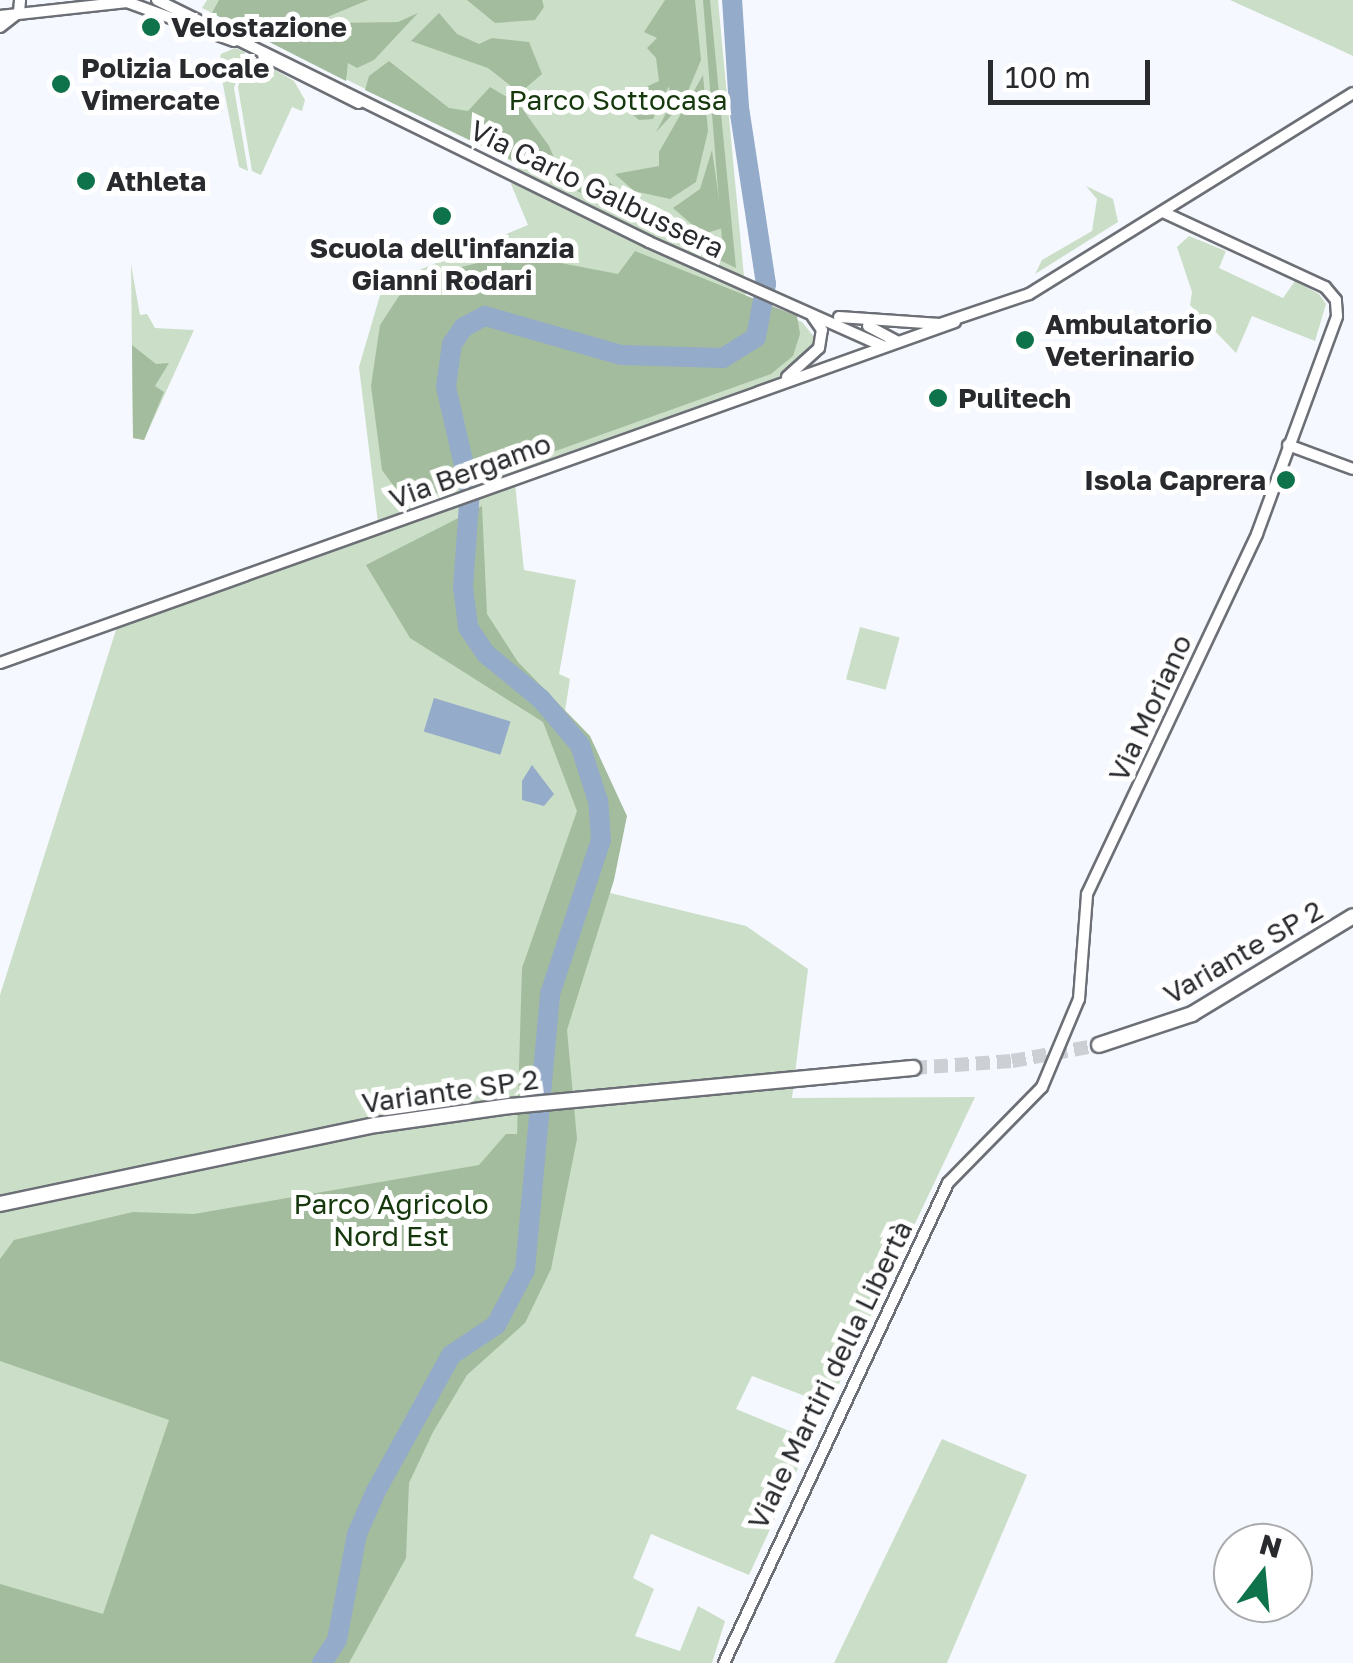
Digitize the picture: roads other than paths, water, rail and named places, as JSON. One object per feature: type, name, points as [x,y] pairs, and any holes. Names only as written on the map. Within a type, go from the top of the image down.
[{"type":"main road","name":"Variante SP 2","points":[[1099,1045],[1192,1014],[1353,916]]},
{"type":"main road","name":"Variante SP 2","points":[[0,1204],[376,1125],[510,1106],[913,1068]]},
{"type":"street","points":[[0,27],[20,0]]},
{"type":"street","name":"Via Carlo Galbussera","points":[[158,0],[402,120]]},
{"type":"street","name":"Via Carlo Galbussera","points":[[6,17],[116,2],[170,12],[739,281],[898,342]]},
{"type":"street","name":"Via Carlo Galbussera","points":[[838,318],[889,325],[955,322],[1029,294],[1353,94]]},
{"type":"street","name":"Via Moriano","points":[[1006,1128],[1037,1096],[1073,1019],[1087,894],[1258,534],[1337,316],[1336,300],[1318,283],[1165,213]]},
{"type":"street","name":"Via Carlo Galbussera","points":[[774,296],[883,346]]},
{"type":"street","points":[[777,385],[819,348],[821,327],[808,314]]},
{"type":"street","name":"Via Bergamo","points":[[0,663],[955,322]]},
{"type":"street","points":[[1289,443],[1353,466]]},
{"type":"street","name":"Viale Martiri della Libertà","points":[[724,1663],[948,1183],[970,1154],[1006,1128]]},
{"type":"water","points":[[434,698],[511,721],[500,755],[424,731]]},
{"type":"water","points":[[532,765],[554,794],[544,806],[522,800],[522,781]]},
{"type":"waterway","points":[[322,1663],[337,1640],[357,1534],[376,1491],[451,1355],[496,1325],[525,1270],[550,994],[601,840],[598,801],[580,745],[541,699],[486,654],[468,627],[463,588],[470,491],[446,387],[452,344],[464,327],[485,316],[621,355],[723,358],[756,337],[766,284],[739,107],[732,0]]},
{"type":"tunnel","points":[[913,1068],[1012,1061],[1099,1045]]},
{"type":"place","name":"Velostazione","points":[[151,27]]},
{"type":"place","name":"Polizia Locale Vimercate","points":[[61,84]]},
{"type":"place","name":"Athleta","points":[[86,181]]},
{"type":"place","name":"Scuola dell'infanzia Gianni Rodari","points":[[442,216]]},
{"type":"place","name":"Ambulatorio Veterinario","points":[[1025,340]]},
{"type":"place","name":"Pulitech","points":[[938,398]]},
{"type":"place","name":"Isola Caprera","points":[[1286,480]]},
{"type":"park label","name":"Parco Sottocasa","points":[[618,100]]},
{"type":"park label","name":"Parco Agricolo Nord Est","points":[[391,1220]]}]
